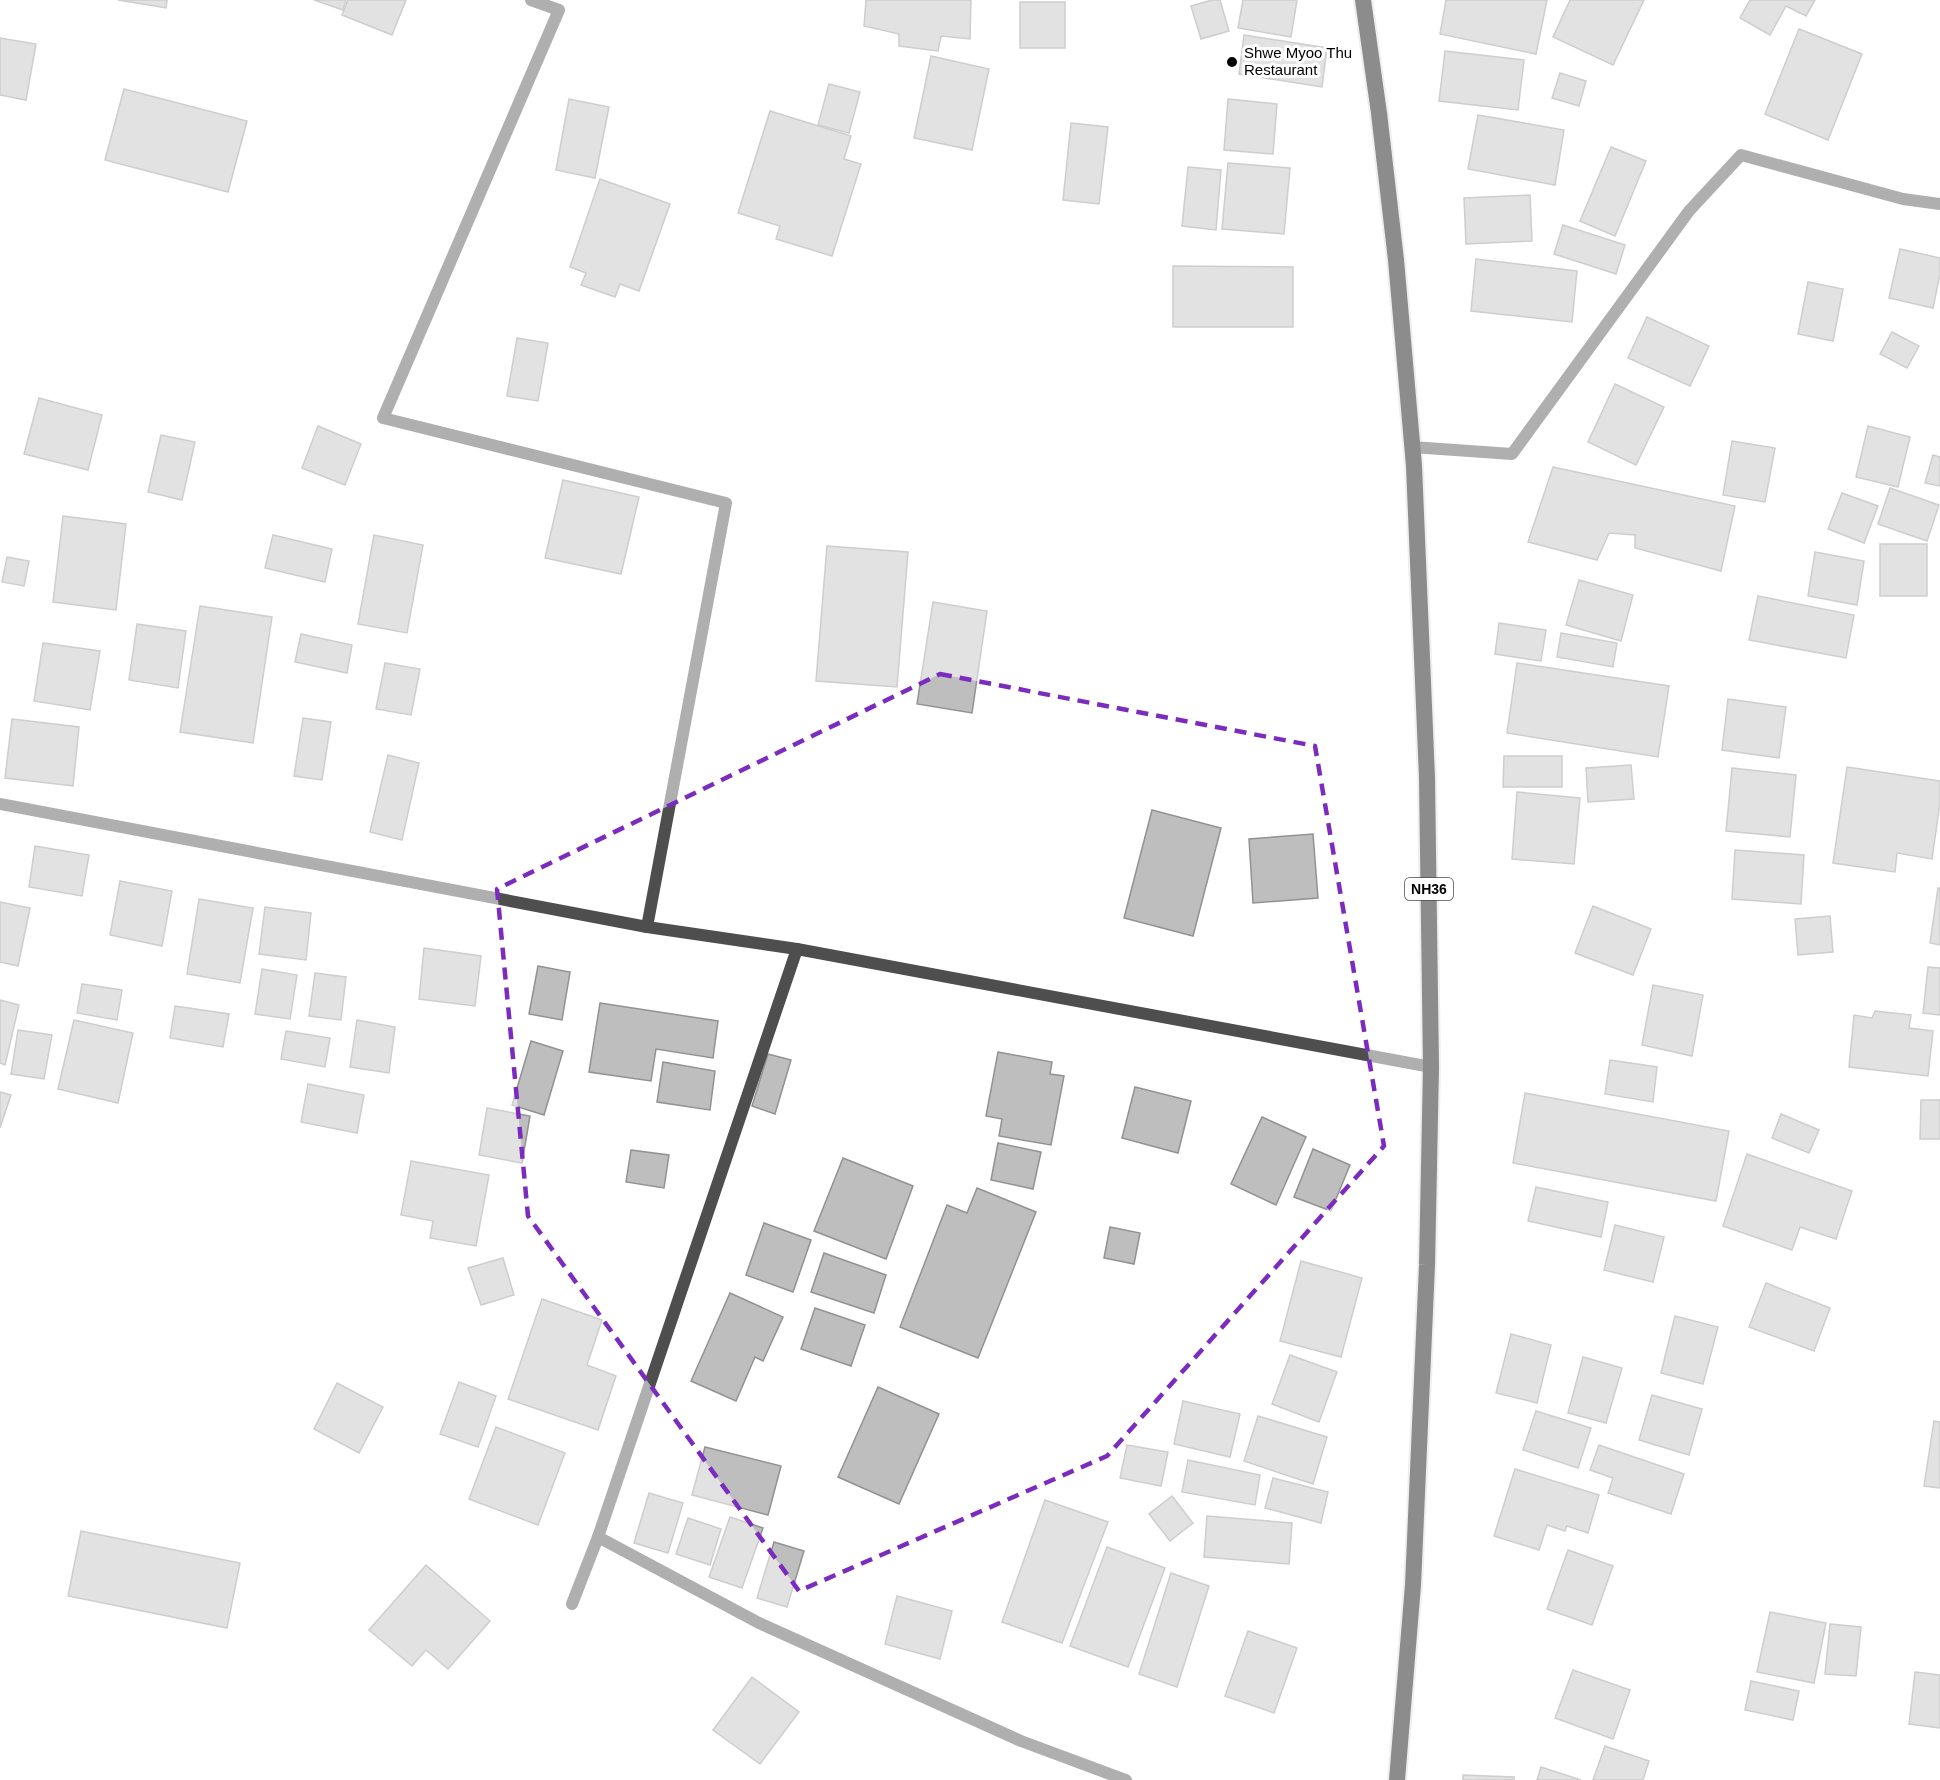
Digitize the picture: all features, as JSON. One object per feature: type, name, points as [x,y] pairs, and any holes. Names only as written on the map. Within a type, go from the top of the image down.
[{"type":"highway","name":"NH36","points":[[1363,0],[1396,260],[1412,447],[1427,778],[1431,1067],[1426,1265],[1413,1585],[1397,1780]]},
{"type":"street","points":[[531,0],[559,10],[383,418],[726,503],[646,927]]},
{"type":"street","points":[[1412,447],[1512,454],[1689,211],[1741,155],[1903,199],[1940,204]]},
{"type":"street","points":[[0,804],[646,927],[797,949],[1431,1067]]},
{"type":"street","points":[[572,1604],[598,1537],[797,949]]},
{"type":"street","points":[[598,1537],[759,1623],[1021,1741],[1126,1780]]},
{"type":"highlighted area","points":[[940,674],[1315,746],[1384,1146],[1107,1456],[799,1591],[528,1216],[497,889]]},
{"type":"building","points":[[118,0],[167,0],[166,8]]},
{"type":"building","points":[[314,0],[346,0],[343,10]]},
{"type":"building","points":[[348,0],[406,0],[392,35],[342,15]]},
{"type":"building","points":[[866,0],[971,0],[970,39],[941,36],[938,51],[899,46],[899,34],[864,26]]},
{"type":"building","points":[[1220,0],[1229,31],[1201,39],[1191,6]]},
{"type":"building","points":[[1243,0],[1297,0],[1291,37],[1238,28]]},
{"type":"building","points":[[1446,0],[1547,0],[1536,54],[1440,34]]},
{"type":"building","points":[[1570,0],[1644,0],[1613,65],[1553,37]]},
{"type":"building","points":[[1750,0],[1815,0],[1806,16],[1786,6],[1770,35],[1740,18]]},
{"type":"building","points":[[1020,2],[1065,2],[1065,48],[1020,48]]},
{"type":"building","points":[[1799,29],[1862,54],[1828,140],[1765,114]]},
{"type":"building","points":[[1244,35],[1327,48],[1322,87],[1239,74]]},
{"type":"building","points":[[0,38],[36,44],[26,100],[0,95]]},
{"type":"building","points":[[1445,51],[1524,60],[1518,110],[1439,101]]},
{"type":"building","points":[[931,56],[989,69],[972,150],[914,138]]},
{"type":"building","points":[[1560,73],[1586,81],[1579,106],[1552,98]]},
{"type":"building","points":[[829,84],[860,92],[849,133],[818,125]]},
{"type":"building","points":[[124,89],[247,121],[228,192],[105,160]]},
{"type":"building","points":[[569,99],[609,107],[595,178],[556,170]]},
{"type":"building","points":[[1228,99],[1277,104],[1273,154],[1224,150]]},
{"type":"building","points":[[770,111],[851,136],[844,159],[861,164],[832,256],[776,239],[780,226],[738,213]]},
{"type":"building","points":[[1478,115],[1564,130],[1555,185],[1468,169]]},
{"type":"building","points":[[1071,123],[1108,127],[1099,204],[1063,200]]},
{"type":"building","points":[[1611,147],[1646,161],[1615,236],[1580,221]]},
{"type":"building","points":[[1228,163],[1290,168],[1284,234],[1222,229]]},
{"type":"building","points":[[1188,167],[1221,170],[1216,230],[1182,226]]},
{"type":"building","points":[[600,179],[670,204],[639,291],[620,284],[615,297],[581,285],[586,273],[570,267]]},
{"type":"building","points":[[1530,195],[1532,241],[1466,244],[1464,198]]},
{"type":"building","points":[[1563,225],[1625,245],[1616,274],[1554,254]]},
{"type":"building","points":[[1900,249],[1940,258],[1940,274],[1933,308],[1889,298]]},
{"type":"building","points":[[1476,259],[1577,271],[1572,322],[1471,311]]},
{"type":"building","points":[[1173,266],[1293,267],[1293,327],[1173,327]]},
{"type":"building","points":[[1808,282],[1843,289],[1833,341],[1798,334]]},
{"type":"building","points":[[1647,317],[1709,346],[1690,386],[1628,358]]},
{"type":"building","points":[[1892,332],[1919,346],[1907,368],[1880,354]]},
{"type":"building","points":[[517,338],[548,343],[538,401],[507,396]]},
{"type":"building","points":[[1615,384],[1664,407],[1636,465],[1588,442]]},
{"type":"building","points":[[39,398],[102,415],[88,470],[24,454]]},
{"type":"building","points":[[318,426],[361,444],[345,485],[302,468]]},
{"type":"building","points":[[1868,426],[1910,437],[1898,487],[1856,477]]},
{"type":"building","points":[[161,435],[195,442],[182,500],[148,492]]},
{"type":"building","points":[[1732,441],[1775,448],[1765,502],[1723,495]]},
{"type":"building","points":[[1933,455],[1940,457],[1940,486],[1925,483]]},
{"type":"building","points":[[1553,467],[1735,506],[1721,571],[1635,548],[1635,535],[1609,533],[1597,560],[1528,542]]},
{"type":"building","points":[[563,480],[639,497],[621,574],[545,558]]},
{"type":"building","points":[[1890,488],[1939,505],[1927,541],[1878,524]]},
{"type":"building","points":[[1842,493],[1878,506],[1864,543],[1828,529]]},
{"type":"building","points":[[63,516],[126,524],[116,610],[53,602]]},
{"type":"building","points":[[273,535],[332,549],[325,582],[265,568]]},
{"type":"building","points":[[374,535],[423,545],[407,633],[358,624]]},
{"type":"building","points":[[1880,544],[1927,544],[1927,596],[1880,596]]},
{"type":"building","points":[[827,546],[908,552],[897,687],[816,681]]},
{"type":"building","points":[[1815,552],[1864,561],[1857,605],[1808,596]]},
{"type":"building","points":[[7,557],[29,561],[24,586],[2,582]]},
{"type":"building","points":[[1579,580],[1633,595],[1621,641],[1566,625]]},
{"type":"building","points":[[1758,596],[1854,615],[1846,658],[1749,640]]},
{"type":"building","points":[[933,602],[987,611],[972,713],[917,704]]},
{"type":"building","points":[[200,606],[272,617],[253,743],[180,732]]},
{"type":"building","points":[[1499,623],[1546,630],[1541,661],[1495,654]]},
{"type":"building","points":[[137,624],[186,631],[178,688],[129,680]]},
{"type":"building","points":[[1561,633],[1617,643],[1613,667],[1557,657]]},
{"type":"building","points":[[301,634],[352,645],[347,673],[295,662]]},
{"type":"building","points":[[43,643],[100,651],[90,710],[34,701]]},
{"type":"building","points":[[385,663],[420,669],[411,715],[376,709]]},
{"type":"building","points":[[1517,663],[1669,686],[1658,757],[1507,733]]},
{"type":"building","points":[[1728,699],[1786,707],[1779,758],[1722,750]]},
{"type":"building","points":[[303,718],[331,722],[322,780],[294,776]]},
{"type":"building","points":[[12,719],[79,727],[73,786],[5,778]]},
{"type":"building","points":[[388,755],[419,763],[402,840],[370,832]]},
{"type":"building","points":[[1504,756],[1562,756],[1562,787],[1503,787]]},
{"type":"building","points":[[1631,765],[1634,799],[1588,802],[1586,768]]},
{"type":"building","points":[[1847,767],[1940,781],[1940,803],[1932,859],[1897,853],[1895,872],[1833,863]]},
{"type":"building","points":[[1732,768],[1796,775],[1790,837],[1726,831]]},
{"type":"building","points":[[1517,792],[1580,798],[1574,864],[1512,859]]},
{"type":"building","points":[[1152,810],[1221,828],[1193,936],[1124,918]]},
{"type":"building","points":[[1313,834],[1318,898],[1253,903],[1249,839]]},
{"type":"building","points":[[35,846],[89,855],[82,896],[29,887]]},
{"type":"building","points":[[1735,850],[1804,855],[1801,904],[1732,899]]},
{"type":"building","points":[[120,881],[172,891],[162,946],[110,935]]},
{"type":"building","points":[[1938,888],[1940,888],[1940,945],[1930,943]]},
{"type":"building","points":[[199,899],[253,908],[240,983],[187,974]]},
{"type":"building","points":[[0,902],[30,908],[18,966],[0,962]]},
{"type":"building","points":[[1593,906],[1651,929],[1633,975],[1575,953]]},
{"type":"building","points":[[265,907],[311,913],[306,960],[259,954]]},
{"type":"building","points":[[1830,916],[1833,952],[1798,955],[1795,919]]},
{"type":"building","points":[[424,948],[481,956],[475,1006],[419,999]]},
{"type":"building","points":[[538,966],[570,972],[562,1020],[529,1014]]},
{"type":"building","points":[[1928,967],[1940,968],[1940,1015],[1923,1013]]},
{"type":"building","points":[[262,969],[297,975],[290,1019],[255,1014]]},
{"type":"building","points":[[315,973],[346,977],[341,1020],[309,1016]]},
{"type":"building","points":[[82,984],[122,990],[117,1020],[77,1013]]},
{"type":"building","points":[[1653,985],[1703,995],[1692,1056],[1642,1045]]},
{"type":"building","points":[[0,1000],[19,1005],[5,1065],[0,1063]]},
{"type":"building","points":[[600,1003],[718,1021],[713,1058],[656,1049],[651,1081],[589,1072]]},
{"type":"building","points":[[175,1006],[229,1014],[223,1047],[170,1038]]},
{"type":"building","points":[[1875,1011],[1911,1015],[1909,1028],[1933,1031],[1928,1076],[1849,1067],[1854,1015],[1872,1018]]},
{"type":"building","points":[[74,1020],[133,1033],[118,1103],[58,1089]]},
{"type":"building","points":[[357,1020],[395,1027],[389,1073],[350,1067]]},
{"type":"building","points":[[18,1030],[52,1035],[44,1079],[11,1074]]},
{"type":"building","points":[[286,1031],[330,1038],[325,1067],[281,1059]]},
{"type":"building","points":[[531,1041],[563,1051],[544,1115],[512,1105]]},
{"type":"building","points":[[998,1052],[1052,1062],[1050,1074],[1064,1076],[1051,1145],[999,1136],[1002,1119],[986,1116]]},
{"type":"building","points":[[768,1054],[791,1060],[775,1114],[752,1106]]},
{"type":"building","points":[[1610,1060],[1657,1067],[1653,1102],[1605,1094]]},
{"type":"building","points":[[663,1062],[715,1071],[710,1110],[657,1102]]},
{"type":"building","points":[[308,1084],[364,1095],[357,1133],[301,1122]]},
{"type":"building","points":[[1135,1087],[1191,1101],[1178,1153],[1122,1138]]},
{"type":"building","points":[[0,1092],[11,1095],[0,1128]]},
{"type":"building","points":[[1525,1093],[1729,1131],[1716,1201],[1513,1163]]},
{"type":"building","points":[[1921,1100],[1940,1100],[1940,1139],[1920,1139]]},
{"type":"building","points":[[487,1108],[530,1116],[522,1163],[479,1155]]},
{"type":"building","points":[[1781,1114],[1819,1130],[1809,1153],[1772,1138]]},
{"type":"building","points":[[1262,1117],[1306,1137],[1276,1205],[1231,1184]]},
{"type":"building","points":[[998,1143],[1041,1152],[1033,1189],[991,1180]]},
{"type":"building","points":[[1313,1149],[1350,1165],[1331,1211],[1294,1197]]},
{"type":"building","points":[[631,1150],[669,1155],[664,1188],[626,1182]]},
{"type":"building","points":[[1747,1154],[1852,1191],[1836,1239],[1800,1227],[1792,1250],[1723,1226]]},
{"type":"building","points":[[843,1158],[913,1186],[886,1259],[814,1231]]},
{"type":"building","points":[[411,1161],[489,1175],[476,1246],[430,1238],[433,1221],[401,1215]]},
{"type":"building","points":[[1536,1187],[1608,1202],[1601,1237],[1528,1221]]},
{"type":"building","points":[[977,1188],[1036,1212],[978,1358],[900,1327],[947,1205],[967,1213]]},
{"type":"building","points":[[764,1223],[811,1240],[793,1292],[746,1275]]},
{"type":"building","points":[[1615,1225],[1664,1237],[1653,1282],[1604,1270]]},
{"type":"building","points":[[1110,1227],[1140,1233],[1134,1264],[1104,1258]]},
{"type":"building","points":[[824,1253],[886,1275],[874,1313],[811,1292]]},
{"type":"building","points":[[503,1258],[514,1295],[481,1305],[468,1268]]},
{"type":"building","points":[[1301,1261],[1362,1278],[1341,1357],[1280,1341]]},
{"type":"building","points":[[1766,1283],[1830,1308],[1814,1351],[1749,1327]]},
{"type":"building","points":[[730,1293],[783,1317],[763,1361],[755,1357],[736,1401],[691,1381]]},
{"type":"building","points":[[542,1299],[602,1320],[587,1365],[616,1376],[598,1430],[508,1399]]},
{"type":"building","points":[[815,1308],[865,1325],[851,1366],[801,1349]]},
{"type":"building","points":[[1675,1316],[1718,1327],[1703,1384],[1661,1373]]},
{"type":"building","points":[[1511,1334],[1551,1345],[1537,1403],[1496,1393]]},
{"type":"building","points":[[1290,1355],[1337,1372],[1319,1422],[1272,1404]]},
{"type":"building","points":[[1583,1357],[1622,1368],[1606,1423],[1568,1413]]},
{"type":"building","points":[[459,1382],[496,1396],[478,1447],[440,1434]]},
{"type":"building","points":[[337,1383],[383,1407],[359,1453],[314,1429]]},
{"type":"building","points":[[878,1387],[939,1414],[899,1504],[838,1477]]},
{"type":"building","points":[[1652,1395],[1702,1409],[1689,1455],[1639,1440]]},
{"type":"building","points":[[1183,1401],[1240,1414],[1230,1457],[1174,1444]]},
{"type":"building","points":[[1536,1411],[1591,1428],[1578,1468],[1523,1450]]},
{"type":"building","points":[[1258,1416],[1327,1437],[1313,1484],[1244,1461]]},
{"type":"building","points":[[1934,1421],[1940,1422],[1940,1488],[1924,1486]]},
{"type":"building","points":[[496,1427],[565,1453],[538,1525],[469,1499]]},
{"type":"building","points":[[1127,1445],[1168,1452],[1161,1486],[1120,1478]]},
{"type":"building","points":[[1599,1445],[1684,1474],[1671,1514],[1608,1493],[1613,1478],[1590,1470]]},
{"type":"building","points":[[705,1447],[781,1466],[768,1515],[692,1495]]},
{"type":"building","points":[[1188,1460],[1260,1475],[1255,1505],[1182,1492]]},
{"type":"building","points":[[1515,1469],[1599,1495],[1588,1533],[1567,1526],[1565,1531],[1547,1525],[1539,1550],[1494,1536]]},
{"type":"building","points":[[1273,1478],[1328,1492],[1321,1523],[1265,1508]]},
{"type":"building","points":[[649,1493],[683,1503],[668,1553],[634,1543]]},
{"type":"building","points":[[1172,1496],[1193,1523],[1170,1541],[1149,1514]]},
{"type":"building","points":[[1045,1500],[1108,1522],[1062,1643],[1002,1622]]},
{"type":"building","points":[[1207,1516],[1292,1523],[1289,1564],[1204,1557]]},
{"type":"building","points":[[730,1517],[763,1528],[742,1588],[709,1577]]},
{"type":"building","points":[[688,1518],[721,1529],[710,1565],[676,1554]]},
{"type":"building","points":[[81,1531],[240,1563],[227,1628],[68,1596]]},
{"type":"building","points":[[774,1542],[804,1551],[787,1607],[757,1598]]},
{"type":"building","points":[[1107,1547],[1165,1568],[1128,1667],[1070,1646]]},
{"type":"building","points":[[1568,1550],[1613,1566],[1592,1625],[1547,1609]]},
{"type":"building","points":[[426,1565],[490,1621],[448,1669],[426,1650],[412,1666],[369,1630]]},
{"type":"building","points":[[1171,1573],[1209,1586],[1177,1687],[1139,1674]]},
{"type":"building","points":[[897,1596],[952,1611],[940,1659],[885,1644]]},
{"type":"building","points":[[1770,1612],[1826,1623],[1814,1683],[1757,1672]]},
{"type":"building","points":[[1830,1624],[1861,1627],[1856,1676],[1825,1674]]},
{"type":"building","points":[[1248,1631],[1297,1648],[1274,1713],[1225,1696]]},
{"type":"building","points":[[1573,1670],[1630,1690],[1613,1739],[1555,1718]]},
{"type":"building","points":[[1915,1672],[1940,1675],[1940,1728],[1909,1724]]},
{"type":"building","points":[[752,1677],[799,1712],[760,1764],[713,1730]]},
{"type":"building","points":[[1751,1681],[1799,1691],[1793,1720],[1745,1710]]},
{"type":"building","points":[[1605,1746],[1649,1761],[1643,1780],[1593,1780]]},
{"type":"building","points":[[1541,1767],[1581,1780],[1537,1780]]},
{"type":"building","points":[[1463,1775],[1514,1777],[1514,1780],[1463,1780]]},
{"type":"place","name":"Shwe Myoo Thu Restaurant","points":[[1232,62]]}]
